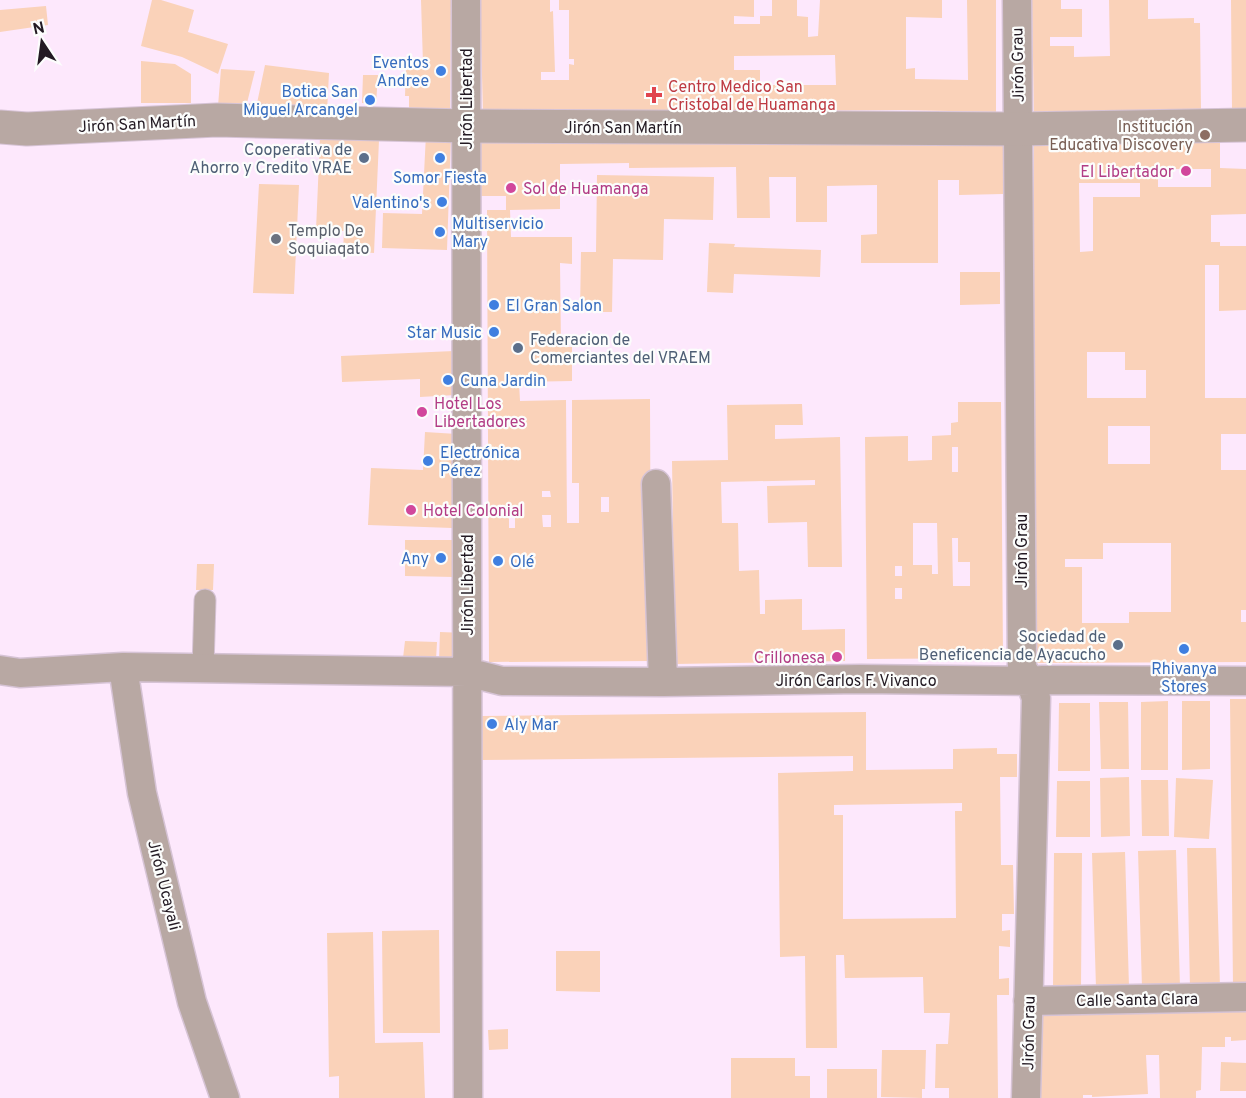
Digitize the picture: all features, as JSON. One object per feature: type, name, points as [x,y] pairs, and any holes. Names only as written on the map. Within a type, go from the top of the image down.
[{"type":"street","name":"Jirón Libertad","points":[[466,0],[468,1098]]},
{"type":"street","name":"Jirón Grau","points":[[1017,0],[1022,668],[1036,698],[1026,1098]]},
{"type":"street","name":"Jirón San Martín","points":[[0,127],[27,129],[217,120],[466,126],[1018,129],[1246,125]]},
{"type":"street","points":[[656,484],[663,682]]},
{"type":"street","points":[[204,668],[205,600]]},
{"type":"street","points":[[0,670],[20,673],[123,667],[467,672]]},
{"type":"street","name":"Jirón Ucayali","points":[[123,667],[142,793],[192,1002],[225,1098]]},
{"type":"street","name":"Jirón Carlos F. Vivanco","points":[[467,672],[502,681],[663,682],[860,679],[1246,681]]},
{"type":"street","name":"Calle Santa Clara","points":[[1028,1001],[1246,997]]},
{"type":"building","points":[[152,0],[161,0],[194,10],[188,32],[228,44],[218,74],[182,57],[141,46]]},
{"type":"building","points":[[421,0],[451,0],[450,114],[409,115],[409,96],[405,96],[406,66],[423,64]]},
{"type":"building","points":[[480,0],[550,0],[550,12],[553,11],[555,72],[541,72],[541,80],[569,80],[569,64],[574,65],[574,59],[569,59],[569,10],[559,10],[559,0],[754,0],[754,17],[734,16],[734,24],[760,24],[760,16],[772,16],[772,0],[797,0],[797,16],[808,17],[808,37],[818,36],[820,0],[942,0],[942,18],[906,17],[906,69],[915,68],[915,79],[968,80],[967,0],[996,0],[996,112],[902,110],[483,113]],"holes":[[[835,55],[836,85],[760,85],[760,70],[734,70],[734,56]]]},
{"type":"building","points":[[1032,0],[1061,0],[1061,9],[1082,9],[1082,37],[1050,37],[1050,46],[1074,46],[1074,57],[1110,56],[1109,0],[1148,0],[1148,19],[1194,18],[1194,23],[1200,23],[1201,111],[1034,113]]},
{"type":"building","points":[[1231,0],[1246,0],[1246,110],[1232,111]]},
{"type":"building","points":[[46,6],[48,25],[0,32],[0,10]]},
{"type":"building","points":[[141,61],[175,64],[191,74],[191,103],[141,103]]},
{"type":"building","points":[[265,65],[329,73],[327,112],[256,108]]},
{"type":"building","points":[[221,69],[255,71],[246,107],[218,106]]},
{"type":"building","points":[[363,75],[378,75],[376,104],[362,103]]},
{"type":"building","points":[[426,134],[451,135],[447,250],[382,248],[383,213],[422,214]]},
{"type":"building","points":[[320,137],[379,140],[374,253],[343,251],[344,231],[316,230]]},
{"type":"building","points":[[1003,138],[1003,194],[959,195],[959,180],[938,180],[938,263],[861,263],[861,235],[877,234],[877,185],[827,186],[827,222],[796,222],[796,177],[769,177],[770,218],[737,218],[736,167],[629,168],[629,163],[560,164],[560,209],[510,210],[511,237],[572,237],[572,264],[560,263],[561,347],[572,347],[572,381],[519,382],[520,401],[566,400],[567,523],[579,523],[579,483],[572,483],[572,400],[650,399],[651,661],[489,662],[487,210],[506,210],[506,196],[480,196],[480,142]],"holes":[[[542,491],[550,491],[551,497],[542,497]],[[601,497],[609,497],[609,512],[601,512]],[[509,513],[515,513],[515,528],[509,528]],[[542,515],[551,515],[551,527],[543,527]]]},
{"type":"building","points":[[1220,140],[1220,168],[1246,169],[1246,214],[1211,215],[1211,242],[1220,242],[1220,246],[1246,246],[1246,310],[1219,311],[1219,265],[1205,265],[1205,398],[1246,398],[1246,434],[1221,434],[1221,470],[1246,470],[1246,610],[1241,610],[1241,622],[1246,622],[1246,662],[1034,663],[1034,141]],"holes":[[[1158,169],[1211,169],[1211,187],[1158,187]],[[1079,183],[1140,183],[1140,197],[1093,197],[1093,251],[1080,252]],[[1087,352],[1125,352],[1125,370],[1146,370],[1146,398],[1087,398]],[[1108,426],[1150,426],[1150,464],[1108,464]],[[1103,543],[1171,543],[1171,612],[1129,612],[1129,623],[1082,623],[1082,567],[1065,567],[1065,559],[1103,559]]]},
{"type":"building","points":[[597,175],[714,177],[713,220],[664,219],[663,260],[613,259],[612,312],[580,312],[581,252],[596,252]]},
{"type":"building","name":"Templo De Soquiaqato","points":[[259,184],[299,185],[294,294],[253,293]]},
{"type":"building","points":[[709,243],[735,244],[734,247],[821,250],[820,277],[734,274],[733,293],[707,292]]},
{"type":"building","points":[[960,272],[1000,272],[1000,304],[960,305]]},
{"type":"building","points":[[454,351],[456,395],[420,397],[420,379],[342,382],[341,356]]},
{"type":"building","points":[[958,402],[1001,402],[1003,658],[867,659],[865,437],[908,436],[908,461],[932,460],[932,436],[951,435],[951,423],[958,422]],"holes":[[[952,447],[958,447],[958,472],[952,472]],[[913,523],[937,523],[938,574],[932,574],[932,565],[913,565]],[[952,538],[958,538],[958,562],[970,562],[970,586],[953,586]],[[895,566],[902,566],[902,576],[895,576]],[[895,588],[902,588],[902,599],[895,599]]]},
{"type":"building","points":[[802,404],[803,425],[775,425],[775,439],[840,437],[842,567],[808,567],[807,522],[768,523],[767,486],[815,485],[815,480],[721,482],[722,523],[738,523],[739,571],[759,570],[760,614],[765,614],[765,600],[802,599],[802,630],[845,629],[845,661],[675,664],[672,461],[728,460],[727,405]]},
{"type":"building","points":[[425,432],[457,434],[452,528],[368,525],[371,468],[423,470]]},
{"type":"building","points":[[405,540],[454,540],[454,577],[405,576]]},
{"type":"building","points":[[197,564],[214,564],[213,590],[196,590]]},
{"type":"building","points":[[440,632],[466,633],[466,661],[439,660]]},
{"type":"building","points":[[405,641],[437,642],[436,660],[403,658]]},
{"type":"building","points":[[1230,699],[1246,699],[1246,987],[1233,987]]},
{"type":"building","points":[[1168,701],[1168,770],[1141,770],[1141,702]]},
{"type":"building","points":[[1182,701],[1210,701],[1210,769],[1182,770]]},
{"type":"building","points":[[1099,702],[1128,702],[1129,769],[1101,769]]},
{"type":"building","points":[[1059,703],[1090,703],[1090,771],[1058,771]]},
{"type":"building","points":[[866,712],[866,770],[953,769],[953,749],[997,748],[997,754],[1017,754],[1017,777],[1000,777],[1001,865],[1013,865],[1014,914],[1002,914],[1002,931],[1010,930],[1010,947],[999,946],[999,979],[1009,978],[1009,995],[997,995],[998,1098],[949,1098],[949,1088],[935,1088],[936,1044],[948,1044],[950,1013],[924,1013],[923,977],[845,978],[844,955],[836,955],[837,1048],[806,1048],[805,956],[780,957],[778,773],[853,771],[853,756],[481,760],[481,716]],"holes":[[[962,803],[962,811],[955,811],[956,918],[843,919],[843,815],[834,815],[834,805]]]},
{"type":"building","points":[[1129,777],[1130,836],[1101,837],[1100,778]]},
{"type":"building","points":[[1176,778],[1213,780],[1209,839],[1174,837]]},
{"type":"building","points":[[1141,780],[1168,780],[1169,836],[1142,836]]},
{"type":"building","points":[[1057,781],[1090,781],[1090,837],[1056,837]]},
{"type":"building","points":[[1187,848],[1216,848],[1220,987],[1190,988]]},
{"type":"building","points":[[1176,850],[1180,987],[1142,988],[1138,851]]},
{"type":"building","points":[[1125,852],[1129,987],[1096,988],[1092,853]]},
{"type":"building","points":[[1054,853],[1082,853],[1081,988],[1053,988]]},
{"type":"building","points":[[439,930],[440,1033],[383,1033],[382,931]]},
{"type":"building","points":[[373,932],[375,1043],[423,1042],[425,1098],[339,1098],[339,1076],[329,1077],[327,933]]},
{"type":"building","points":[[556,951],[600,951],[600,992],[556,991]]},
{"type":"building","points":[[1246,1012],[1246,1040],[1231,1041],[1231,1037],[1225,1037],[1225,1047],[1202,1047],[1201,1090],[1196,1091],[1196,1098],[1160,1098],[1159,1055],[1146,1055],[1148,1094],[1041,1098],[1041,1016]]},
{"type":"building","points":[[508,1029],[508,1049],[489,1050],[488,1030]]},
{"type":"building","points":[[882,1050],[926,1050],[925,1089],[922,1089],[922,1098],[881,1097]]},
{"type":"building","points":[[731,1058],[795,1058],[795,1076],[810,1076],[810,1098],[731,1098]]},
{"type":"building","points":[[1221,1062],[1246,1063],[1246,1091],[1220,1091]]},
{"type":"building","points":[[827,1069],[877,1069],[877,1098],[827,1098]]},
{"type":"place","name":"Eventos Andree","points":[[441,71]]},
{"type":"place","name":"Centro Medico San Cristobal de Huamanga","points":[[654,95]]},
{"type":"place","name":"Botica San Miguel Arcangel","points":[[370,100]]},
{"type":"place","name":"Institución Educativa Discovery","points":[[1205,135]]},
{"type":"place","name":"Cooperativa de Ahorro y Credito VRAE","points":[[364,158]]},
{"type":"place","name":"Somor Fiesta","points":[[440,158]]},
{"type":"place","name":"El Libertador","points":[[1186,171]]},
{"type":"place","name":"Sol de Huamanga","points":[[511,188]]},
{"type":"place","name":"Valentino's","points":[[442,202]]},
{"type":"place","name":"Multiservicio Mary","points":[[440,232]]},
{"type":"place","name":"Templo De Soquiaqato","points":[[276,239]]},
{"type":"place","name":"El Gran Salon","points":[[494,305]]},
{"type":"place","name":"Star Music","points":[[494,332]]},
{"type":"place","name":"Federacion de Comerciantes del VRAEM","points":[[518,348]]},
{"type":"place","name":"Cuna Jardin","points":[[448,380]]},
{"type":"place","name":"Hotel Los Libertadores","points":[[422,412]]},
{"type":"place","name":"Electrónica Pérez","points":[[428,461]]},
{"type":"place","name":"Hotel Colonial","points":[[411,510]]},
{"type":"place","name":"Any","points":[[441,558]]},
{"type":"place","name":"Olé","points":[[498,561]]},
{"type":"place","name":"Sociedad de Beneficencia de Ayacucho","points":[[1118,645]]},
{"type":"place","name":"Rhivanya Stores","points":[[1184,649]]},
{"type":"place","name":"Crillonesa","points":[[837,657]]},
{"type":"place","name":"Aly Mar","points":[[492,724]]}]
